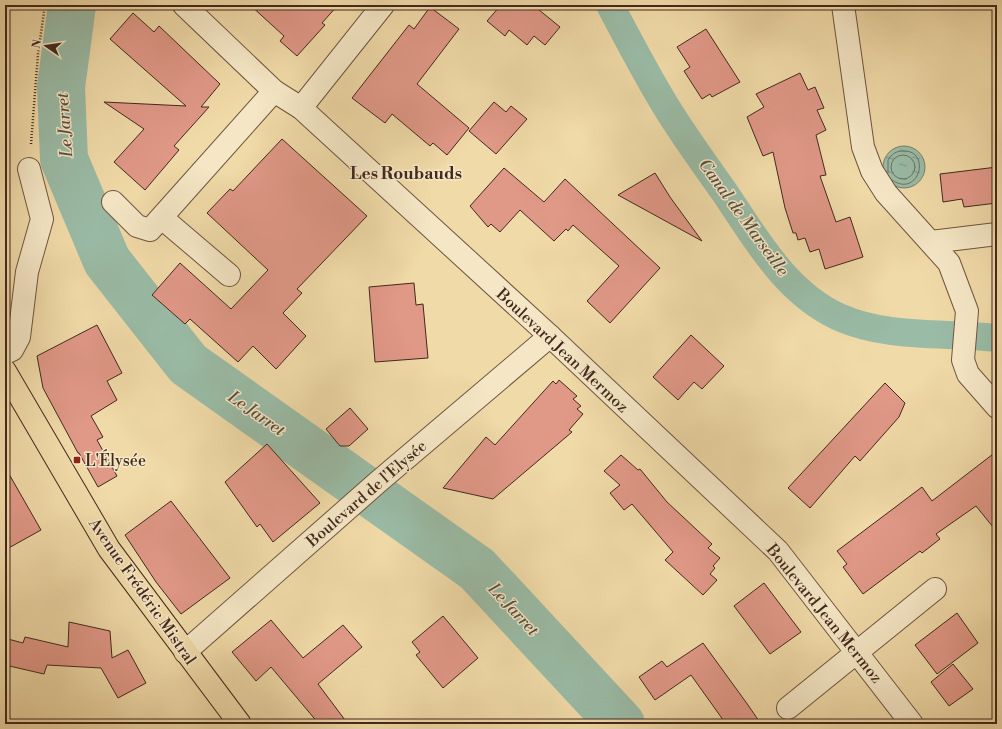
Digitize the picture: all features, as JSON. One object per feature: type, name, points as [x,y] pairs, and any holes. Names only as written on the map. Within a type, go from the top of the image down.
[{"type":"main road","name":"Avenue Frédéric Mistral","points":[[8,384],[109,549],[240,724]]},
{"type":"street","name":"Boulevard Jean Mermoz","points":[[184,5],[274,91],[301,108],[550,336],[778,551],[858,652],[912,724]]},
{"type":"street","points":[[301,108],[383,5]]},
{"type":"street","points":[[844,5],[863,147],[872,171],[886,193],[950,263],[967,311],[963,360],[968,374],[997,407]]},
{"type":"street","points":[[113,202],[137,226],[150,230],[274,91]]},
{"type":"street","points":[[5,353],[12,350],[19,337],[27,272],[42,219],[30,169]]},
{"type":"street","points":[[162,218],[229,275]]},
{"type":"street","points":[[931,242],[997,234]]},
{"type":"street","name":"Boulevard de l'Elysée","points":[[185,652],[378,482],[550,336]]},
{"type":"street","points":[[788,708],[935,589]]},
{"type":"path","points":[[30,169],[38,54],[45,5]]},
{"type":"water","points":[[904,146],[919,152],[925,167],[919,182],[904,188],[889,182],[883,167],[889,152]]},
{"type":"building","points":[[250,5],[338,5],[322,23],[325,25],[297,56],[280,41],[284,36]]},
{"type":"building","points":[[501,5],[533,5],[560,27],[545,45],[534,36],[527,45],[509,30],[505,36],[487,21]]},
{"type":"building","points":[[430,7],[459,29],[417,84],[469,128],[447,155],[433,143],[430,146],[392,114],[385,123],[352,98],[409,25],[414,29]]},
{"type":"building","points":[[133,13],[154,32],[159,26],[220,84],[201,107],[209,107],[174,146],[179,150],[145,190],[114,162],[144,129],[104,102],[186,106],[110,39]]},
{"type":"building","points":[[706,29],[740,82],[712,97],[710,94],[702,99],[684,71],[690,67],[677,47]]},
{"type":"building","points":[[800,73],[808,90],[815,87],[824,108],[817,110],[826,130],[816,135],[826,175],[820,176],[836,222],[850,217],[863,257],[825,269],[819,249],[810,252],[805,238],[798,240],[796,233],[793,233],[785,208],[773,152],[763,156],[747,117],[764,107],[756,94]]},
{"type":"building","points":[[494,102],[506,112],[511,106],[527,119],[496,154],[469,131]]},
{"type":"building","points":[[282,139],[367,216],[297,289],[302,293],[283,313],[306,336],[276,369],[253,346],[238,362],[190,319],[185,324],[152,295],[180,263],[231,309],[268,270],[207,213],[230,189],[233,191]]},
{"type":"building","points":[[997,167],[997,203],[964,207],[962,199],[943,202],[940,174]]},
{"type":"building","points":[[504,168],[544,202],[565,179],[660,268],[610,323],[587,301],[619,266],[573,225],[568,231],[566,229],[554,241],[520,210],[500,232],[491,224],[488,227],[470,206]]},
{"type":"building","points":[[655,173],[670,197],[702,241],[618,195]]},
{"type":"building","points":[[414,283],[416,305],[423,304],[428,358],[375,362],[369,287]]},
{"type":"building","points":[[97,325],[122,373],[107,381],[117,400],[91,416],[103,437],[97,440],[117,476],[98,487],[43,388],[37,356]]},
{"type":"building","points":[[691,335],[724,366],[702,389],[694,382],[678,400],[653,377]]},
{"type":"building","points":[[559,380],[577,396],[573,399],[581,406],[577,409],[583,414],[569,430],[572,432],[493,499],[443,488],[486,437],[495,445],[553,381],[556,384]]},
{"type":"building","points":[[885,383],[905,403],[899,417],[860,461],[855,456],[810,508],[788,488]]},
{"type":"building","points":[[350,408],[368,429],[349,446],[340,446],[326,429]]},
{"type":"building","points":[[267,444],[320,503],[273,542],[260,524],[257,527],[225,482]]},
{"type":"building","points":[[997,451],[997,532],[976,506],[936,534],[940,539],[922,553],[920,551],[863,594],[843,567],[847,564],[837,551],[922,487],[932,501]]},
{"type":"building","points":[[621,455],[638,470],[640,469],[667,502],[712,544],[708,548],[720,558],[713,566],[715,568],[710,574],[717,580],[703,595],[665,560],[673,552],[632,504],[624,510],[610,493],[620,485],[604,471]]},
{"type":"building","points":[[5,467],[41,530],[5,550]]},
{"type":"building","points":[[171,501],[230,578],[181,614],[156,582],[125,535]]},
{"type":"building","points":[[764,583],[801,632],[770,654],[734,606]]},
{"type":"building","points":[[957,613],[978,643],[937,674],[915,645]]},
{"type":"building","points":[[443,616],[478,658],[443,688],[416,655],[420,652],[412,642]]},
{"type":"building","points":[[271,620],[303,658],[343,625],[362,647],[318,684],[348,724],[319,724],[271,667],[256,681],[232,652]]},
{"type":"building","points":[[69,622],[110,631],[112,658],[128,650],[146,683],[118,698],[101,668],[47,665],[44,674],[5,665],[5,651],[8,639],[23,643],[25,637],[68,647]]},
{"type":"building","points":[[703,643],[761,724],[726,724],[691,675],[655,700],[639,677],[662,661],[667,667]]},
{"type":"building","points":[[953,664],[973,689],[949,706],[931,682]]},
{"type":"waterway","name":"Le Jarret","points":[[72,5],[61,87],[64,159],[107,261],[188,364],[477,569],[621,724]]},
{"type":"waterway","name":"Canal de Marseille","points":[[610,5],[654,86],[683,133],[761,246],[774,263],[803,294],[820,307],[839,317],[877,329],[917,334],[997,338]]},
{"type":"place","name":"L'Élysée","points":[[77,460]]},
{"type":"district","name":"Les Roubauds","points":[[406,173]]}]
